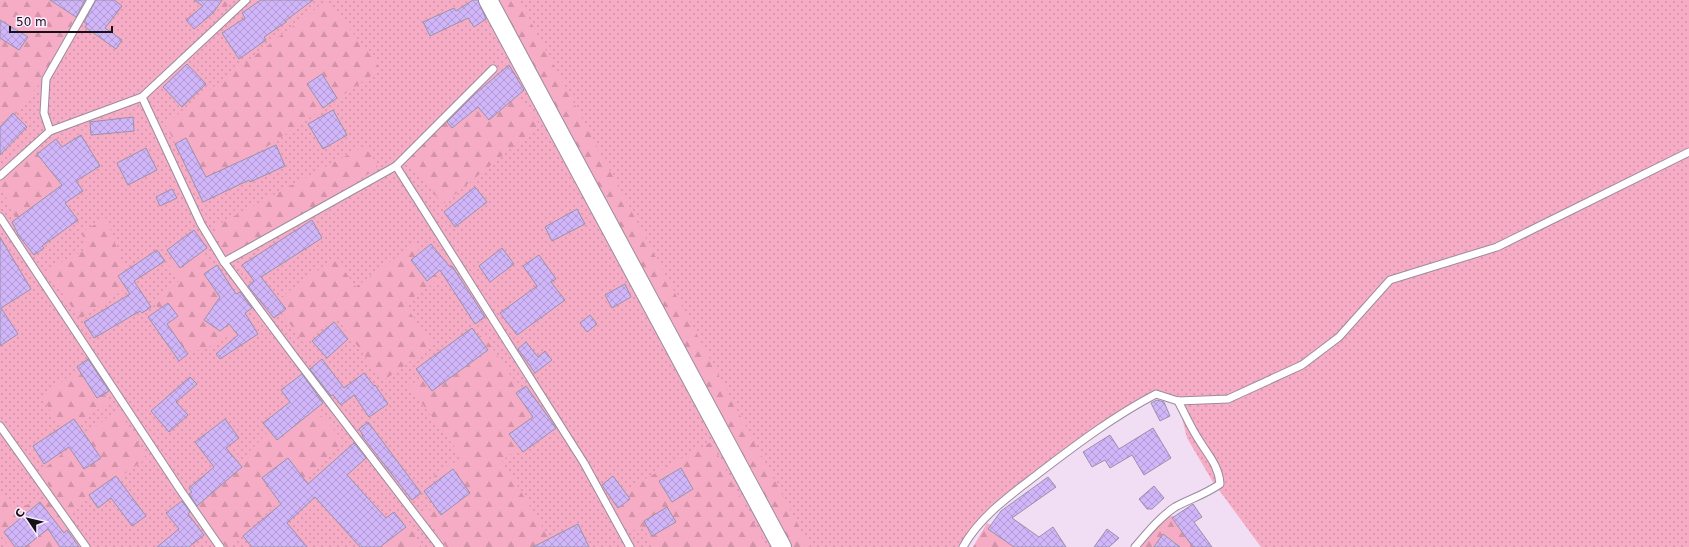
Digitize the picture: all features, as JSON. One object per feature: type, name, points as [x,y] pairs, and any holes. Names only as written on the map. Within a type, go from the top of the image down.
[{"type":"street","points":[[488,0],[782,547]]},
{"type":"lane","points":[[50,131],[44,113],[46,79],[91,0]]},
{"type":"lane","points":[[0,176],[50,131],[142,97],[246,0]]},
{"type":"lane","points":[[224,262],[396,166],[493,69]]},
{"type":"lane","points":[[142,97],[201,224],[224,262],[440,547]]},
{"type":"lane","points":[[963,547],[970,535],[1004,500],[1125,410],[1156,394],[1178,402],[1228,399],[1302,365],[1339,337],[1390,280],[1497,247],[1689,152]]},
{"type":"lane","points":[[396,166],[436,232],[584,463],[630,547]]},
{"type":"lane","points":[[0,217],[181,491],[220,547]]},
{"type":"lane","points":[[1135,547],[1151,529],[1175,508],[1208,493],[1220,484],[1220,475],[1214,462],[1198,439],[1178,402]]},
{"type":"lane","points":[[0,426],[86,547]]},
{"type":"green space","points":[[0,0],[1689,0],[1689,547],[1261,547],[1213,482],[1187,438],[1178,402],[1156,394],[1125,410],[1004,500],[963,547],[0,547]]},
{"type":"green space","points":[[0,0],[85,0],[40,83],[7,125],[0,121]]},
{"type":"green space","points":[[204,0],[234,0],[222,11]]},
{"type":"green space","points":[[327,0],[381,69],[212,184],[202,193],[165,124]]},
{"type":"green space","points":[[489,0],[519,0],[810,547],[782,547]]},
{"type":"green space","points":[[493,69],[540,125],[443,204],[404,158]]},
{"type":"green space","points":[[39,145],[72,186],[19,226],[0,185],[0,175]]},
{"type":"green space","points":[[366,145],[378,168],[284,225],[225,256],[214,227]]},
{"type":"green space","points":[[106,218],[130,285],[80,319],[46,270],[85,250],[82,232]]},
{"type":"green space","points":[[194,239],[241,304],[232,334],[203,350],[180,351],[158,319],[156,299],[179,281],[168,263]]},
{"type":"green space","points":[[414,244],[439,279],[404,304],[433,345],[383,381],[337,318],[303,342],[274,302],[335,258],[356,287]]},
{"type":"green space","points":[[483,334],[544,426],[502,461],[553,544],[546,547],[446,547],[424,514],[448,498],[433,477],[462,457],[409,386]]},
{"type":"green space","points":[[86,364],[109,402],[63,433],[42,396]]},
{"type":"green space","points":[[303,395],[344,441],[230,547],[226,547],[195,509]]},
{"type":"green space","points":[[118,409],[147,458],[67,514],[40,472]]},
{"type":"green space","points":[[711,442],[767,547],[654,547],[642,526],[630,532],[616,511],[615,496]]},
{"type":"green space","points":[[0,491],[13,509],[49,498],[83,547],[9,547],[0,534]]},
{"type":"green space","points":[[1161,515],[1180,517],[1199,547],[1135,547]]},
{"type":"green space","points":[[408,521],[421,547],[369,547]]},
{"type":"green space","points":[[987,523],[1023,542],[1020,547],[973,547]]},
{"type":"building","points":[[50,0],[85,0],[76,17]]},
{"type":"building","points":[[96,0],[114,0],[122,6],[105,28],[122,40],[116,49],[85,27],[87,24],[84,22]]},
{"type":"building","points":[[194,0],[222,0],[213,13],[194,29],[186,20],[203,6]]},
{"type":"building","points":[[261,0],[313,0],[285,21],[286,22],[264,37],[266,40],[239,59],[222,33],[245,18],[242,13]]},
{"type":"building","points":[[473,0],[478,0],[486,19],[474,27],[468,18],[430,36],[423,22],[454,8],[456,11]]},
{"type":"building","points":[[0,20],[28,37],[19,50],[0,38]]},
{"type":"building","points":[[187,64],[206,84],[182,107],[163,87]]},
{"type":"building","points":[[509,65],[524,90],[489,120],[478,107],[452,128],[447,122],[475,94]]},
{"type":"building","points":[[322,74],[337,98],[323,108],[307,84]]},
{"type":"building","points":[[333,110],[347,135],[323,149],[308,124]]},
{"type":"building","points":[[13,113],[27,127],[0,155],[0,127]]},
{"type":"building","points":[[133,117],[134,131],[91,135],[90,122]]},
{"type":"building","points":[[81,135],[100,166],[76,181],[83,191],[65,203],[78,220],[42,246],[44,248],[34,255],[19,236],[12,222],[62,185],[37,154],[56,139],[62,147]]},
{"type":"building","points":[[186,138],[206,177],[276,145],[285,166],[250,182],[249,180],[203,202],[175,144]]},
{"type":"building","points":[[146,148],[157,170],[128,185],[117,163]]},
{"type":"building","points":[[475,187],[487,202],[455,227],[444,212]]},
{"type":"building","points":[[172,189],[177,198],[160,206],[156,197]]},
{"type":"building","points":[[577,209],[585,224],[552,241],[545,227]]},
{"type":"building","points":[[312,220],[322,238],[261,277],[286,309],[274,318],[248,286],[254,281],[242,265]]},
{"type":"building","points":[[194,230],[207,248],[180,268],[167,250]]},
{"type":"building","points":[[0,237],[31,289],[1,308],[18,334],[0,346]]},
{"type":"building","points":[[431,244],[450,267],[452,266],[485,317],[475,324],[440,270],[427,281],[411,260]]},
{"type":"building","points":[[502,248],[514,264],[490,282],[479,266]]},
{"type":"building","points":[[157,250],[165,261],[134,281],[151,307],[142,313],[140,311],[94,338],[84,322],[130,294],[118,276]]},
{"type":"building","points":[[539,255],[556,279],[551,282],[565,300],[517,335],[500,313],[537,286],[523,266]]},
{"type":"building","points":[[217,265],[236,294],[240,292],[252,308],[245,313],[258,334],[220,359],[216,354],[238,335],[229,324],[220,331],[204,320],[220,297],[204,274]]},
{"type":"building","points":[[625,284],[631,297],[612,308],[605,295]]},
{"type":"building","points":[[168,303],[178,316],[167,324],[188,354],[179,361],[148,317]]},
{"type":"building","points":[[590,315],[597,324],[587,332],[580,323]]},
{"type":"building","points":[[334,322],[348,339],[327,358],[312,341]]},
{"type":"building","points":[[472,328],[488,350],[432,391],[416,369]]},
{"type":"building","points":[[526,342],[538,357],[545,351],[552,360],[535,373],[518,349]]},
{"type":"building","points":[[88,359],[109,391],[97,398],[77,367]]},
{"type":"building","points":[[322,359],[344,388],[364,373],[374,386],[375,385],[388,404],[369,417],[354,395],[341,405],[333,395],[331,396],[310,369]]},
{"type":"building","points":[[302,374],[323,403],[277,440],[263,423],[290,402],[281,390]]},
{"type":"building","points":[[190,377],[197,384],[176,402],[188,415],[169,432],[151,411]]},
{"type":"building","points":[[526,386],[556,428],[523,452],[509,434],[533,417],[516,393]]},
{"type":"building","points":[[1157,400],[1164,402],[1170,416],[1160,421],[1151,403]]},
{"type":"building","points":[[74,419],[101,458],[84,469],[69,447],[44,464],[33,446]]},
{"type":"building","points":[[225,419],[239,438],[226,448],[242,467],[197,506],[189,494],[192,492],[189,488],[214,467],[195,442]]},
{"type":"building","points":[[368,422],[421,493],[412,500],[362,436],[363,435],[359,429]]},
{"type":"building","points":[[1153,428],[1171,458],[1144,475],[1132,455],[1110,468],[1105,460],[1092,467],[1083,452],[1110,435],[1119,449]]},
{"type":"building","points":[[354,443],[366,458],[347,475],[386,518],[394,512],[406,527],[380,547],[360,547],[315,497],[287,523],[307,547],[252,547],[243,536],[281,504],[262,478],[288,458],[308,484]]},
{"type":"building","points":[[681,468],[693,489],[672,502],[659,481]]},
{"type":"building","points":[[453,469],[470,493],[441,515],[424,491]]},
{"type":"building","points":[[116,476],[146,516],[132,526],[111,498],[98,508],[89,495]]},
{"type":"building","points":[[613,476],[630,499],[618,508],[602,485]]},
{"type":"building","points":[[1048,477],[1056,487],[1012,518],[1039,537],[1053,527],[1066,547],[1014,547],[988,529],[1001,511]]},
{"type":"building","points":[[1154,486],[1164,498],[1152,509],[1147,509],[1139,499]]},
{"type":"building","points":[[182,501],[190,512],[188,514],[204,535],[189,547],[157,547],[179,529],[166,513]]},
{"type":"building","points":[[40,502],[64,533],[67,530],[79,547],[60,547],[48,529],[25,547],[15,547],[4,532]]},
{"type":"building","points":[[1193,504],[1202,517],[1194,522],[1212,547],[1193,547],[1172,518]]},
{"type":"building","points":[[667,507],[676,522],[652,536],[644,521]]},
{"type":"building","points":[[578,524],[589,547],[533,547]]},
{"type":"building","points":[[1107,529],[1119,538],[1109,547],[1094,547]]},
{"type":"building","points":[[1163,534],[1180,547],[1154,547]]}]
